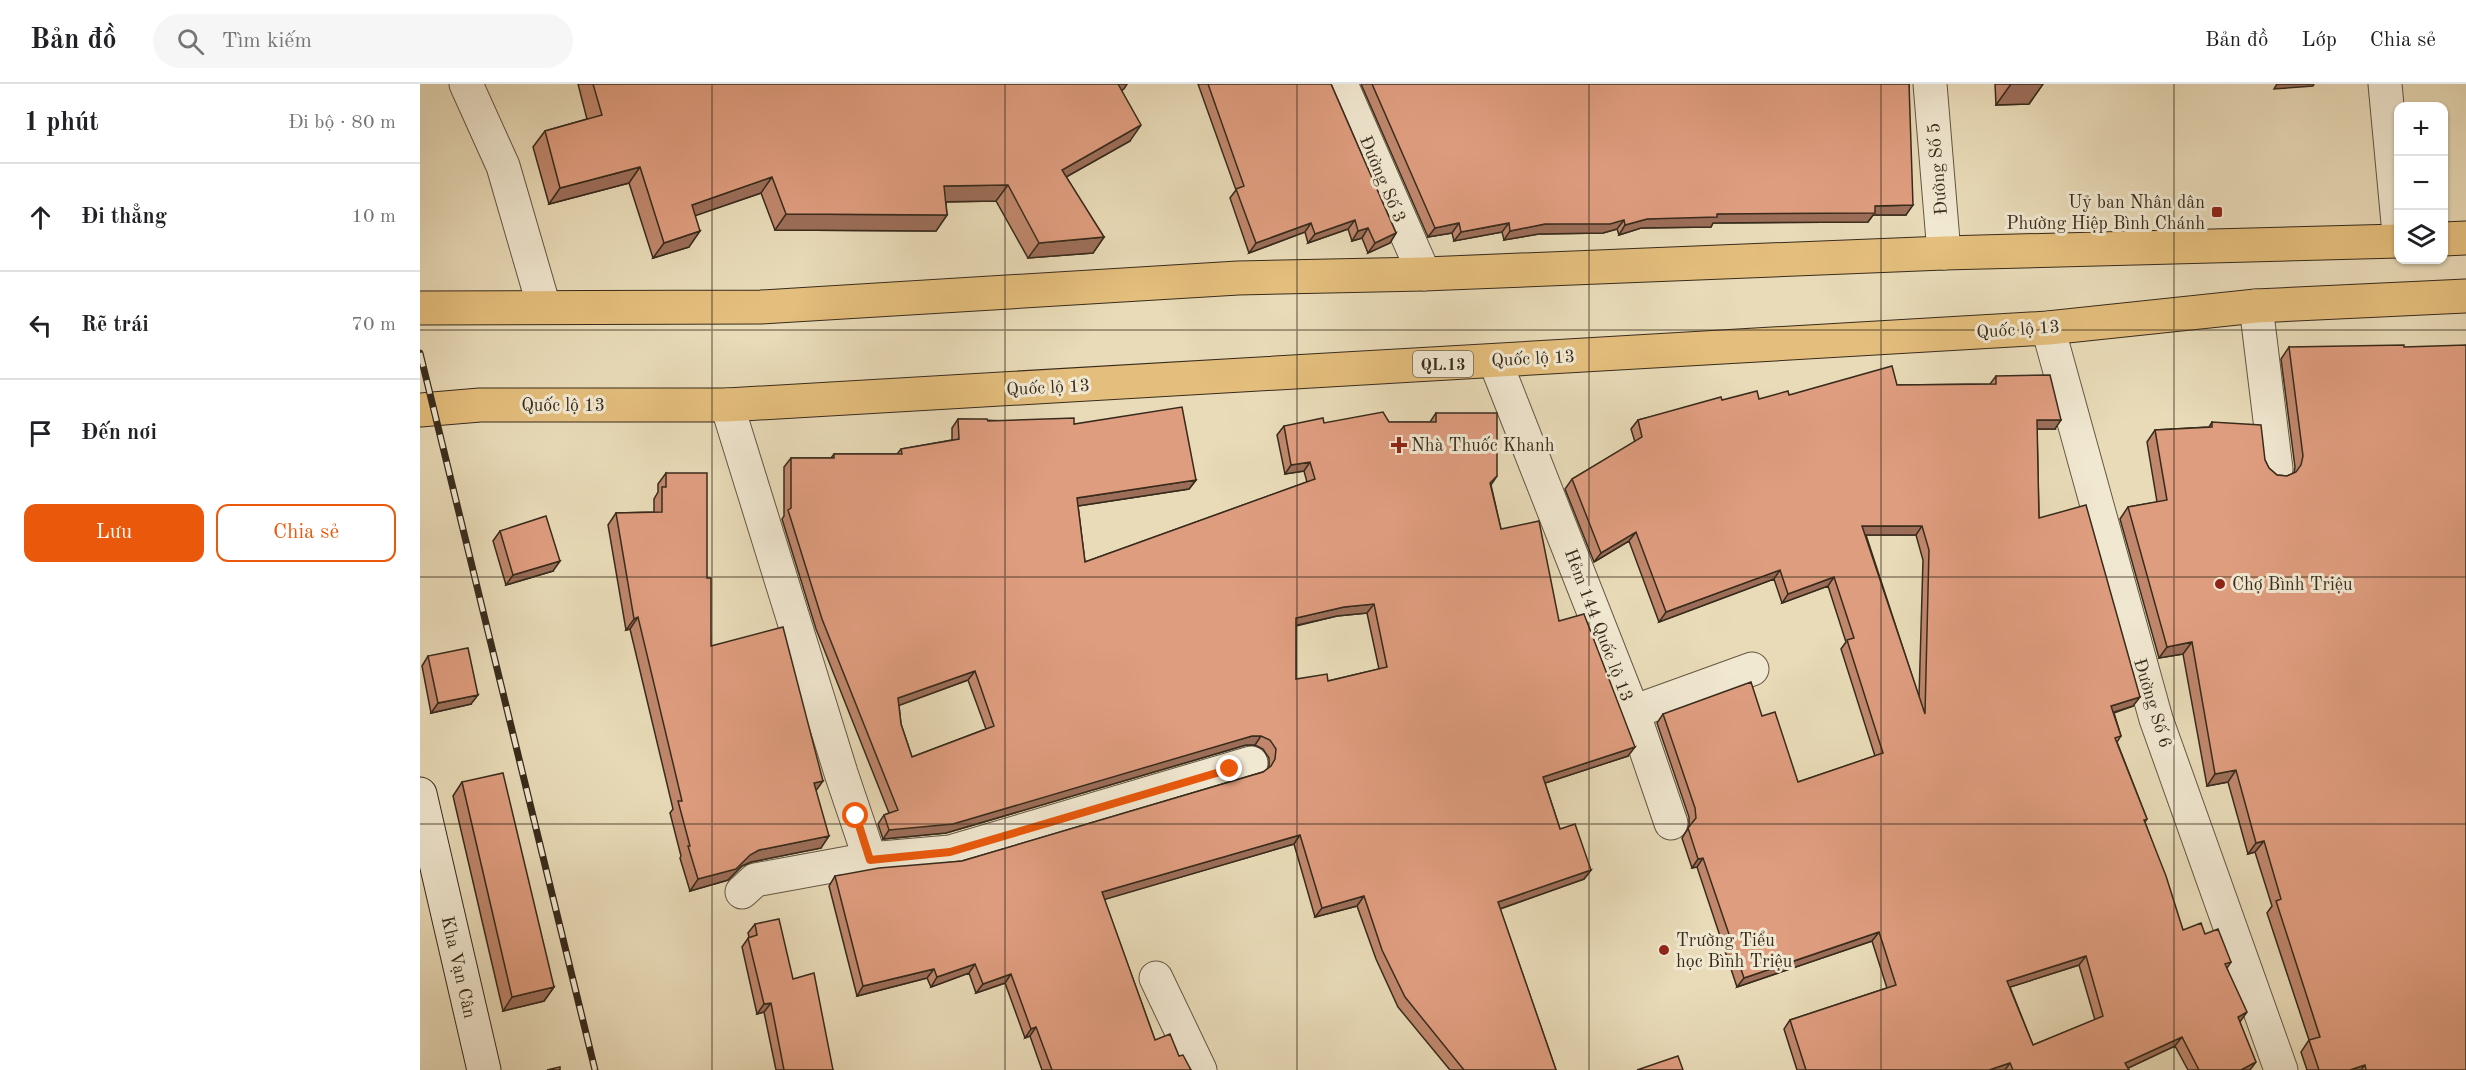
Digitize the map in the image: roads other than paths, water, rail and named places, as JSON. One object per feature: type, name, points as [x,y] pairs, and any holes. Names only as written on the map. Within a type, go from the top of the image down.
[{"type":"highway","points":[[2448,239],[2466,238]]},
{"type":"highway","points":[[420,308],[761,307],[1238,278],[1424,274],[1944,253],[2394,241]]},
{"type":"highway","name":"Quốc lộ 13","points":[[420,410],[480,405],[727,405],[2048,328],[2256,306],[2466,296]]},
{"type":"street","points":[[466,84],[503,166],[544,307]]},
{"type":"street","name":"Đường Số 3","points":[[1341,84],[1424,274]]},
{"type":"street","name":"Đường Số 5","points":[[1930,84],[1944,253]]},
{"type":"street","points":[[2385,84],[2397,210]]},
{"type":"street","points":[[2256,306],[2276,469]]},
{"type":"street","name":"Đường Số 6","points":[[2048,328],[2156,719],[2281,1070]]},
{"type":"street","name":"Hẻm 144 Quốc lộ 13","points":[[1495,361],[1633,712],[1671,823]]},
{"type":"street","points":[[727,405],[870,860]]},
{"type":"street","points":[[1633,712],[1752,669]]},
{"type":"street","points":[[742,892],[755,880],[870,860],[950,852],[1251,763]]},
{"type":"street","name":"Kha Vạn Cân","points":[[420,794],[484,1070]]},
{"type":"street","points":[[1156,978],[1200,1070]]},
{"type":"railway","points":[[420,353],[595,1070]]},
{"type":"place","name":"Uỷ ban Nhân dân Phường Hiệp Bình Chánh","points":[[2217,212]]},
{"type":"place","name":"Nhà Thuốc Khanh","points":[[1399,445]]},
{"type":"place","name":"Chợ Bình Triệu","points":[[2220,584]]},
{"type":"place","name":"Trường Tiểu học Bình Triệu","points":[[1664,950]]}]
